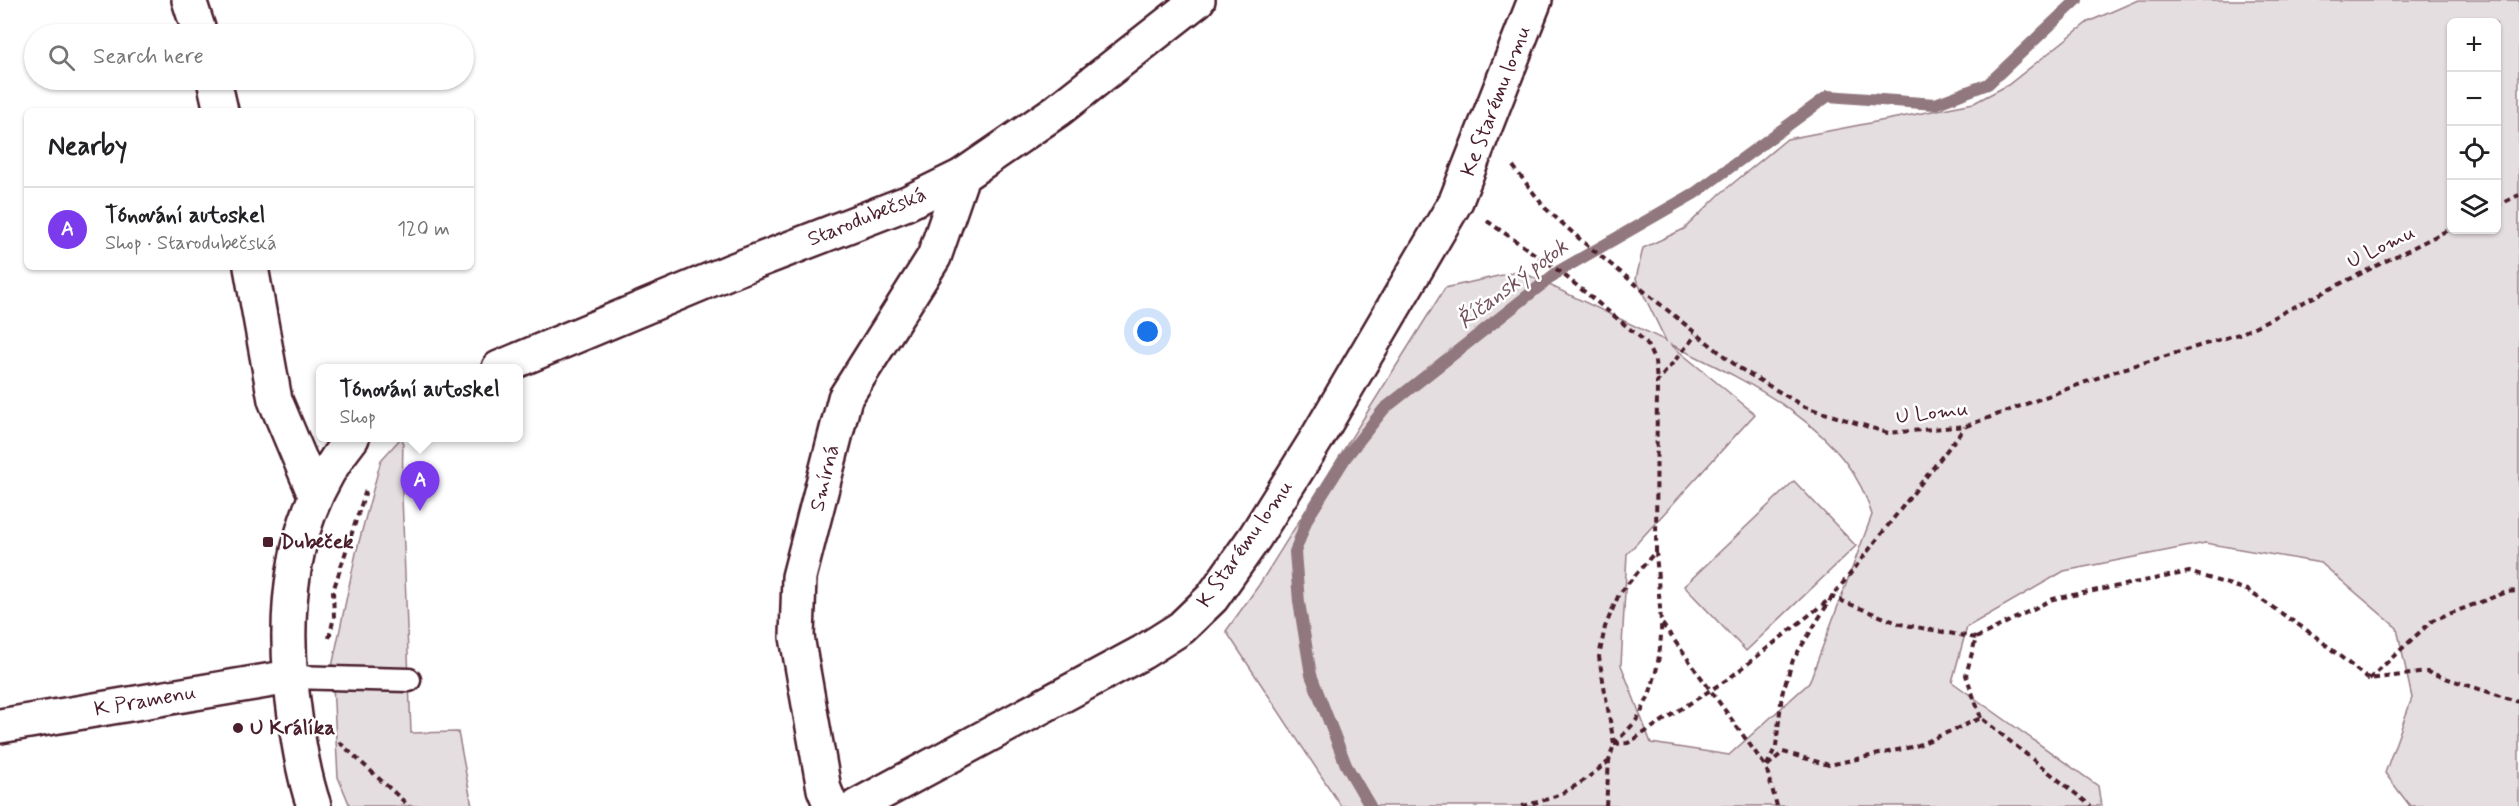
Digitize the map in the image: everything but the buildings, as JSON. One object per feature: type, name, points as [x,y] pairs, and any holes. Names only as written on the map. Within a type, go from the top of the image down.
[{"type":"street","points":[[189,0],[197,24]]},
{"type":"street","name":"Starodubečská","points":[[511,364],[729,272],[907,203],[962,176],[1058,110],[1198,0]]},
{"type":"street","name":"Ke Starému lomu","points":[[1456,201],[1535,0]]},
{"type":"street","points":[[217,90],[221,108]]},
{"type":"street","name":"Smírná","points":[[831,806],[824,789],[797,637],[799,578],[845,398],[934,257],[962,176]]},
{"type":"street","name":"K Starému lomu","points":[[858,806],[1143,652],[1181,628],[1212,598],[1255,537],[1317,438],[1456,201]]},
{"type":"street","points":[[252,270],[276,400],[315,495]]},
{"type":"street","points":[[314,806],[304,771],[290,677],[287,636],[289,596],[300,544],[315,495],[328,471],[349,442]]},
{"type":"street","name":"K Pramenu","points":[[0,726],[290,677]]},
{"type":"lane","points":[[290,677],[409,680]]},
{"type":"path","name":"U Lomu","points":[[1480,141],[1504,152],[1520,177],[1545,207],[1582,241],[1739,368],[1805,407],[1888,433],[1966,426],[2116,371],[2242,333],[2447,230]]},
{"type":"path","points":[[2501,204],[2519,195]]},
{"type":"path","points":[[1456,201],[1559,271],[1646,342],[1655,362],[1657,382],[1656,551],[1662,648],[1637,720],[1614,744]]},
{"type":"path","points":[[1657,382],[1696,335]]},
{"type":"path","points":[[1766,767],[1776,746],[1782,694],[1793,660],[1832,597],[1966,426]]},
{"type":"path","points":[[324,678],[327,646],[334,617],[333,591],[368,483]]},
{"type":"path","points":[[1606,806],[1609,761],[1614,744],[1599,657],[1605,627],[1619,594],[1656,551]]},
{"type":"path","points":[[1832,597],[1900,624],[1976,638],[2053,599],[2189,572],[2247,590],[2315,636],[2368,680],[2427,672],[2519,702]]},
{"type":"path","points":[[2368,680],[2433,620],[2507,592],[2519,591]]},
{"type":"path","points":[[1614,744],[1628,743],[1731,677],[1832,597]]},
{"type":"path","points":[[1661,622],[1766,767],[1777,806]]},
{"type":"path","points":[[1976,638],[1966,675],[1981,718],[2091,806]]},
{"type":"path","points":[[1766,767],[1782,752],[1829,765],[1916,746],[1981,718]]},
{"type":"path","points":[[337,741],[409,806]]},
{"type":"path","points":[[1522,806],[1562,795],[1582,784],[1609,761]]},
{"type":"shaded area","points":[[2138,0],[2519,0],[2519,806],[2410,806],[2385,773],[2412,698],[2397,628],[2321,563],[2205,543],[2064,571],[1967,627],[1952,682],[2098,786],[2101,806],[1341,806],[1226,631],[1259,585],[1445,288],[1520,271],[1666,341],[1636,279],[1643,248],[1684,229],[1720,194],[1787,139],[1974,103],[2008,85],[2088,22]],"holes":[[[1670,344],[1730,374],[1790,410],[1817,432],[1841,456],[1860,484],[1872,515],[1809,683],[1729,755],[1651,743],[1621,665],[1627,554],[1755,414]]]},
{"type":"shaded area","points":[[397,442],[403,442],[402,496],[411,733],[458,732],[472,806],[350,806],[338,777],[332,667],[356,553],[381,460]]},
{"type":"shaded area","points":[[1794,481],[1856,546],[1746,651],[1684,586]]},
{"type":"waterway","name":"Říčanský potok","points":[[1370,806],[1346,765],[1311,675],[1299,602],[1295,552],[1307,519],[1346,457],[1384,409],[1559,271],[1695,193],[1828,96],[1935,104],[1988,84],[2077,0]]},
{"type":"place","name":"Tónování autoskel","points":[[420,511]]},
{"type":"place","name":"Dubeček","points":[[268,542]]},
{"type":"place","name":"U Králíka","points":[[238,728]]}]
